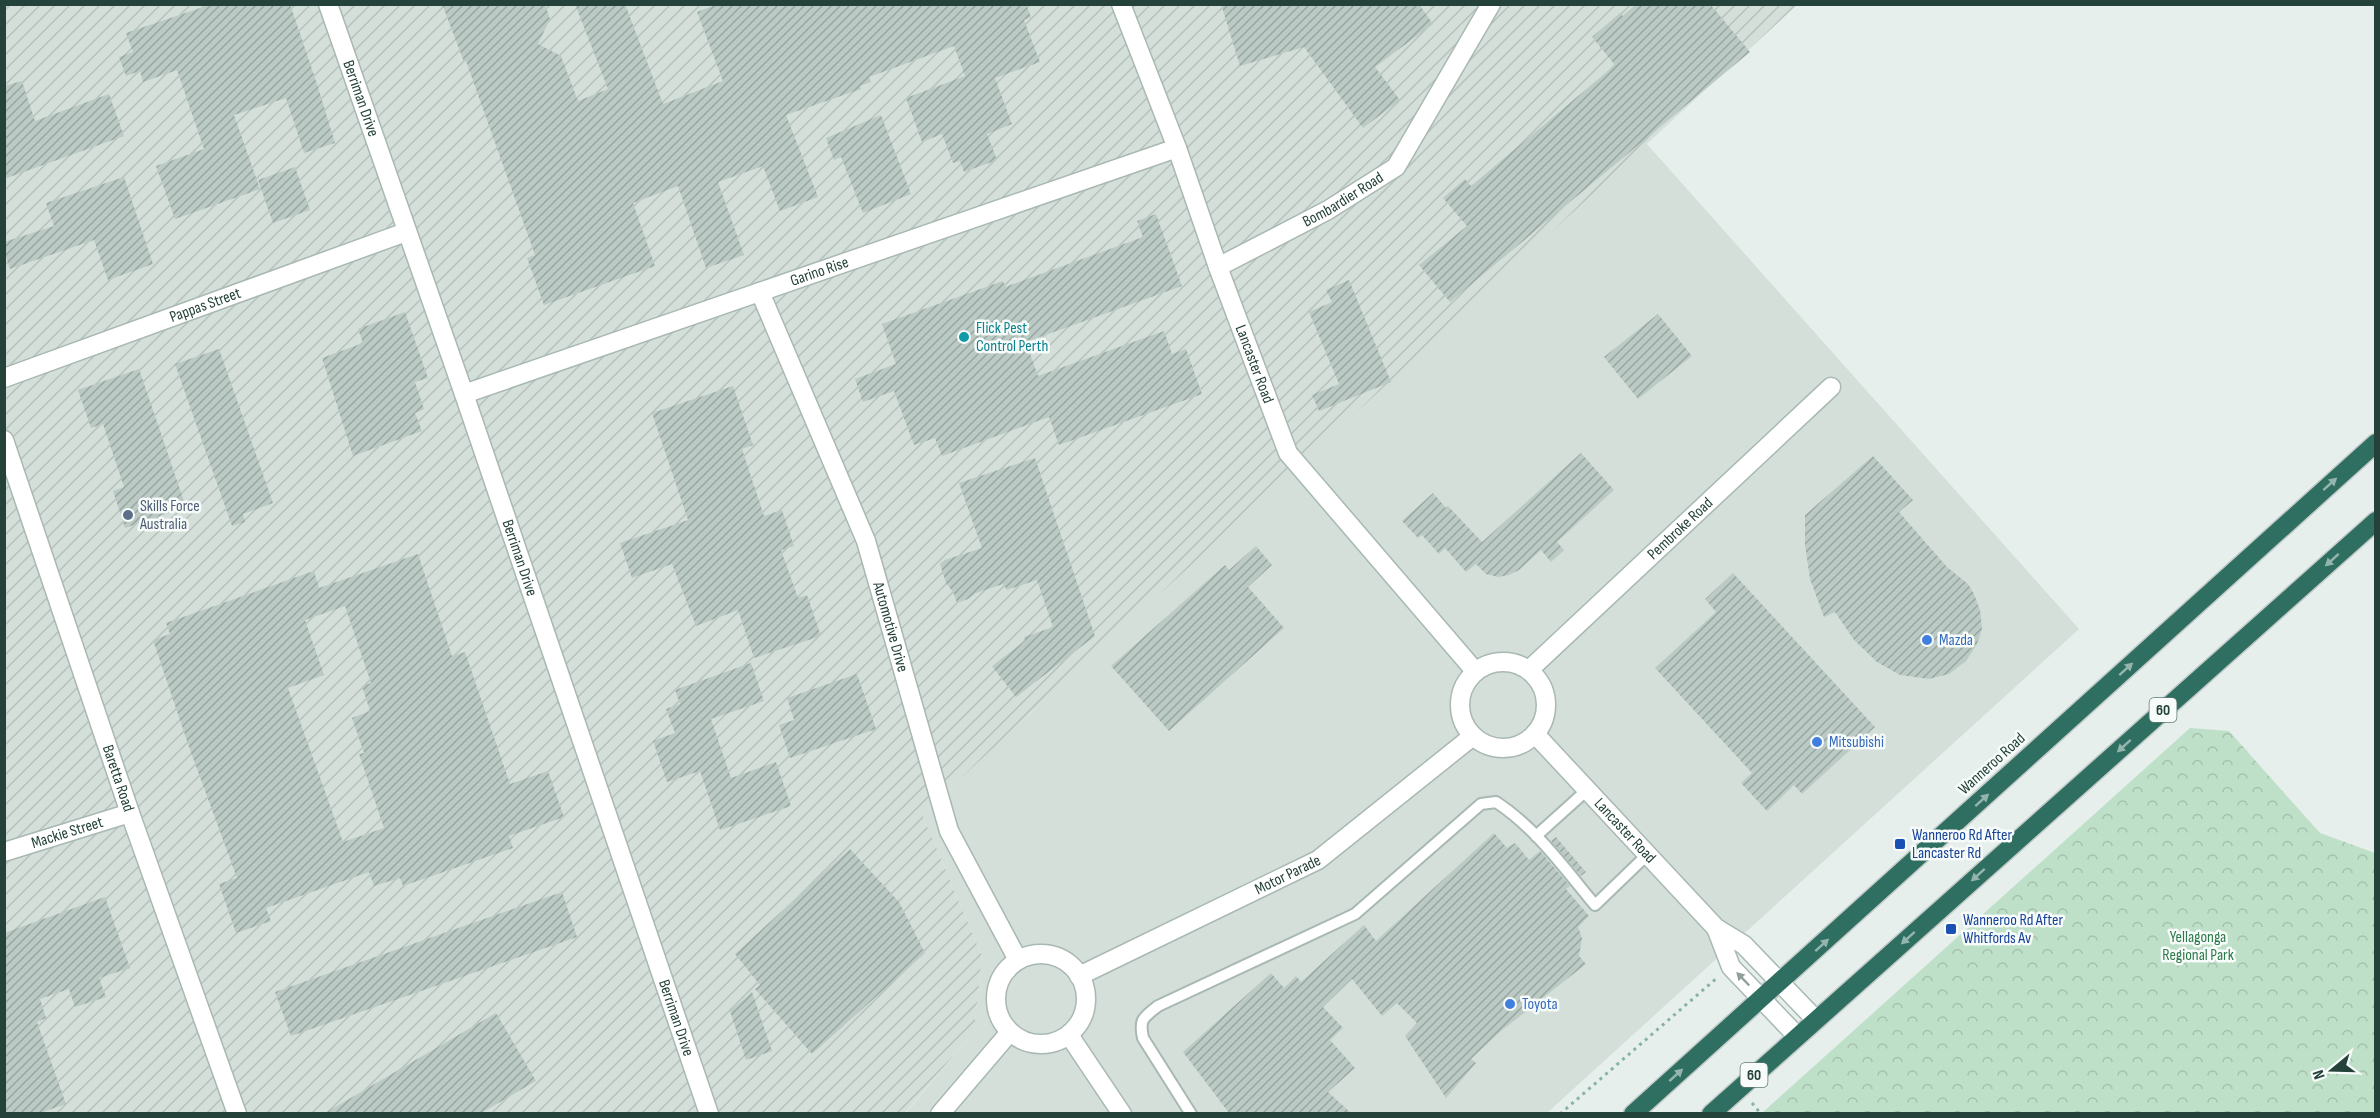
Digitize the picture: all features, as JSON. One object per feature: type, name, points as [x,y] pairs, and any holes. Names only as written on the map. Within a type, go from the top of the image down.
[{"type":"highway","name":"Wanneroo Road","points":[[1633,1113],[2376,443]]},
{"type":"highway","name":"60","points":[[1711,1113],[2376,521]]},
{"type":"street","name":"Berriman Drive","points":[[328,4],[464,394],[709,1113]]},
{"type":"street","name":"Lancaster Road","points":[[1121,4],[1177,148],[1218,267],[1288,453],[1475,671]]},
{"type":"street","name":"Bombardier Road","points":[[1218,267],[1328,210],[1396,167],[1491,4]]},
{"type":"street","name":"Garino Rise","points":[[464,394],[1177,148]]},
{"type":"street","name":"Pappas Street","points":[[4,378],[406,232]]},
{"type":"street","name":"Automotive Drive","points":[[760,292],[866,541],[949,831],[1018,960]]},
{"type":"street","name":"Pembroke Road","points":[[1529,670],[1832,387]]},
{"type":"street","name":"Baretta Road","points":[[4,440],[130,813],[237,1113]]},
{"type":"street","points":[[1502,661],[1516,663],[1529,670],[1539,681],[1545,694],[1546,708],[1535,734],[1511,747],[1497,748],[1484,744],[1473,736],[1464,724],[1460,710],[1460,695],[1466,682],[1475,671],[1488,664],[1502,661]]},
{"type":"street","name":"Lancaster Road","points":[[1535,734],[1716,928],[1744,945],[1816,1020]]},
{"type":"street","name":"Motor Parade","points":[[1079,976],[1318,860],[1473,736]]},
{"type":"street","name":"Mackie Street","points":[[4,852],[130,813]]},
{"type":"street","name":"Lancaster Road","points":[[1716,928],[1731,966],[1797,1036]]},
{"type":"street","points":[[1034,954],[1052,955],[1067,963],[1079,976],[1085,991],[1085,1007],[1080,1022],[1069,1035],[1055,1042],[1039,1044],[1023,1041],[1010,1032],[1000,1018],[996,1002],[998,986],[1005,971],[1018,960],[1034,954]]},
{"type":"street","points":[[940,1113],[1010,1032]]},
{"type":"street","points":[[1069,1035],[1122,1113]]},
{"type":"lane","points":[[1536,836],[1587,790]]},
{"type":"lane","points":[[1191,1113],[1143,1038],[1140,1026],[1143,1018],[1158,1006],[1355,914],[1481,804],[1496,802],[1512,812],[1536,836],[1595,905],[1647,854]]},
{"type":"path","points":[[1560,1113],[1731,966]]},
{"type":"shaded area","points":[[5,5],[1797,5],[922,814],[982,956],[974,1031],[905,1113],[5,1114]]},
{"type":"shaded area","points":[[1646,143],[2079,629],[1547,1113],[905,1114],[974,1031],[982,956],[922,814]]},
{"type":"green space","name":"Yellagonga Regional Park","points":[[2190,728],[2229,731],[2320,833],[2375,853],[2375,1113],[1762,1113]]},
{"type":"building","points":[[212,4],[290,4],[335,143],[304,153],[286,98],[234,115],[260,189],[175,219],[156,166],[204,149],[177,70],[143,82],[140,71],[126,76],[119,57],[133,52],[126,33]]},
{"type":"building","points":[[442,4],[545,4],[550,19],[538,44],[561,56],[578,101],[608,89],[575,4],[625,4],[663,104],[723,81],[697,12],[718,4],[1026,4],[1031,17],[1024,20],[1040,62],[995,78],[1012,124],[987,134],[997,160],[964,172],[960,161],[953,163],[942,134],[922,142],[906,98],[965,76],[954,46],[869,77],[871,82],[860,86],[861,89],[786,115],[818,197],[780,211],[763,166],[718,182],[744,255],[706,268],[678,186],[633,203],[655,266],[544,305],[527,258],[535,255],[466,61],[464,62]]},
{"type":"building","points":[[1221,4],[1419,4],[1433,24],[1375,67],[1400,100],[1363,128],[1304,47],[1240,66]]},
{"type":"building","points":[[1636,4],[1710,4],[1750,52],[1450,302],[1419,265],[1467,226],[1443,198],[1465,179],[1471,186],[1615,65],[1592,37],[1620,13],[1623,16]]},
{"type":"building","points":[[22,81],[35,121],[109,94],[124,136],[4,179],[4,86]]},
{"type":"building","points":[[881,115],[911,194],[863,213],[841,157],[834,160],[826,138]]},
{"type":"building","points":[[295,167],[310,210],[273,223],[258,180]]},
{"type":"building","points":[[124,177],[153,264],[108,280],[94,240],[10,269],[4,251],[4,242],[54,226],[46,203]]},
{"type":"building","name":"Flick Pest Control Perth","points":[[1156,214],[1182,286],[1026,342],[1038,376],[1164,331],[1172,354],[1186,349],[1202,394],[1059,445],[1049,417],[942,456],[935,438],[914,445],[894,391],[863,402],[855,379],[896,364],[882,324],[1003,281],[1005,287],[1143,237],[1137,221]]},
{"type":"building","points":[[1349,280],[1391,382],[1319,411],[1312,395],[1339,384],[1309,312],[1332,302],[1326,290]]},
{"type":"building","points":[[405,312],[428,378],[415,382],[424,409],[415,413],[422,431],[353,456],[322,358],[363,343],[358,329]]},
{"type":"building","points":[[1658,314],[1692,356],[1638,399],[1604,357]]},
{"type":"building","points":[[219,349],[273,503],[243,514],[245,522],[232,526],[175,364]]},
{"type":"building","points":[[139,369],[186,507],[125,528],[113,491],[124,487],[103,424],[91,428],[78,390]]},
{"type":"building","points":[[733,386],[753,445],[742,449],[764,516],[782,510],[794,546],[781,550],[798,598],[807,595],[821,636],[754,658],[738,610],[696,626],[672,564],[632,578],[620,543],[688,520],[652,413]]},
{"type":"building","points":[[1581,453],[1614,490],[1557,542],[1564,550],[1551,562],[1541,550],[1519,570],[1509,575],[1498,577],[1486,574],[1476,564],[1466,572],[1445,548],[1439,554],[1422,535],[1418,538],[1402,521],[1433,493],[1482,542]]},
{"type":"building","points":[[1873,456],[1913,500],[1899,512],[1947,567],[1968,584],[1980,610],[1982,629],[1977,644],[1966,661],[1949,674],[1929,679],[1900,675],[1877,662],[1854,640],[1835,612],[1824,617],[1810,579],[1805,545],[1805,515]]},
{"type":"building","points":[[1035,458],[1095,636],[1016,697],[992,666],[1025,641],[1024,637],[1053,627],[1037,580],[1007,590],[1003,584],[976,593],[957,603],[946,583],[940,564],[945,560],[982,548],[959,483]]},
{"type":"building","points":[[1256,546],[1272,565],[1248,587],[1284,628],[1169,731],[1111,666],[1225,565],[1229,570]]},
{"type":"building","points":[[418,554],[452,656],[465,652],[510,784],[548,771],[564,817],[509,836],[513,848],[403,886],[400,878],[374,886],[369,872],[266,908],[271,921],[236,933],[219,884],[237,878],[153,640],[170,634],[166,623],[314,571],[319,588]],"holes":[[[345,606],[371,683],[362,686],[370,711],[352,718],[364,753],[359,754],[384,828],[343,842],[288,688],[324,675],[305,620]]]},
{"type":"building","points":[[1733,573],[1875,727],[1802,794],[1794,785],[1767,811],[1741,783],[1752,773],[1655,668],[1716,612],[1705,599]]},
{"type":"building","points":[[751,663],[764,701],[711,719],[731,778],[776,762],[791,806],[720,830],[700,771],[667,782],[653,741],[675,733],[666,709],[680,704],[675,690]]},
{"type":"building","points":[[857,674],[876,729],[790,758],[779,725],[794,720],[787,698]]},
{"type":"building","points":[[1494,833],[1507,848],[1515,843],[1529,860],[1540,851],[1570,886],[1566,889],[1589,916],[1578,927],[1582,938],[1579,956],[1586,964],[1501,1031],[1471,1059],[1476,1063],[1446,1098],[1405,1036],[1417,1023],[1397,1003],[1382,1016],[1352,979],[1323,1007],[1343,1028],[1330,1040],[1355,1068],[1328,1092],[1351,1113],[1229,1113],[1183,1052],[1271,973],[1284,988],[1296,976],[1301,982],[1364,925],[1376,941]]},
{"type":"building","points":[[1556,837],[1586,872],[1581,876],[1551,841]]},
{"type":"building","points":[[850,849],[899,902],[925,953],[812,1054],[755,989],[760,985],[735,954]]},
{"type":"building","points":[[562,892],[577,937],[291,1036],[275,992]]},
{"type":"building","points":[[105,897],[130,968],[99,978],[106,997],[75,1007],[69,989],[40,999],[46,1018],[37,1022],[66,1104],[40,1113],[4,1113],[4,933]]},
{"type":"building","points":[[752,992],[772,1051],[746,1060],[730,1011]]},
{"type":"building","points":[[496,1013],[536,1081],[481,1113],[325,1113]]},
{"type":"place","name":"Flick Pest Control Perth","points":[[964,337]]},
{"type":"place","name":"Skills Force Australia","points":[[128,515]]},
{"type":"place","name":"Mazda","points":[[1927,640]]},
{"type":"place","name":"Mitsubishi","points":[[1817,742]]},
{"type":"place","name":"Wanneroo Rd After Lancaster Rd","points":[[1900,844]]},
{"type":"place","name":"Wanneroo Rd After Whitfords Av","points":[[1951,929]]},
{"type":"place","name":"Toyota","points":[[1510,1004]]}]
